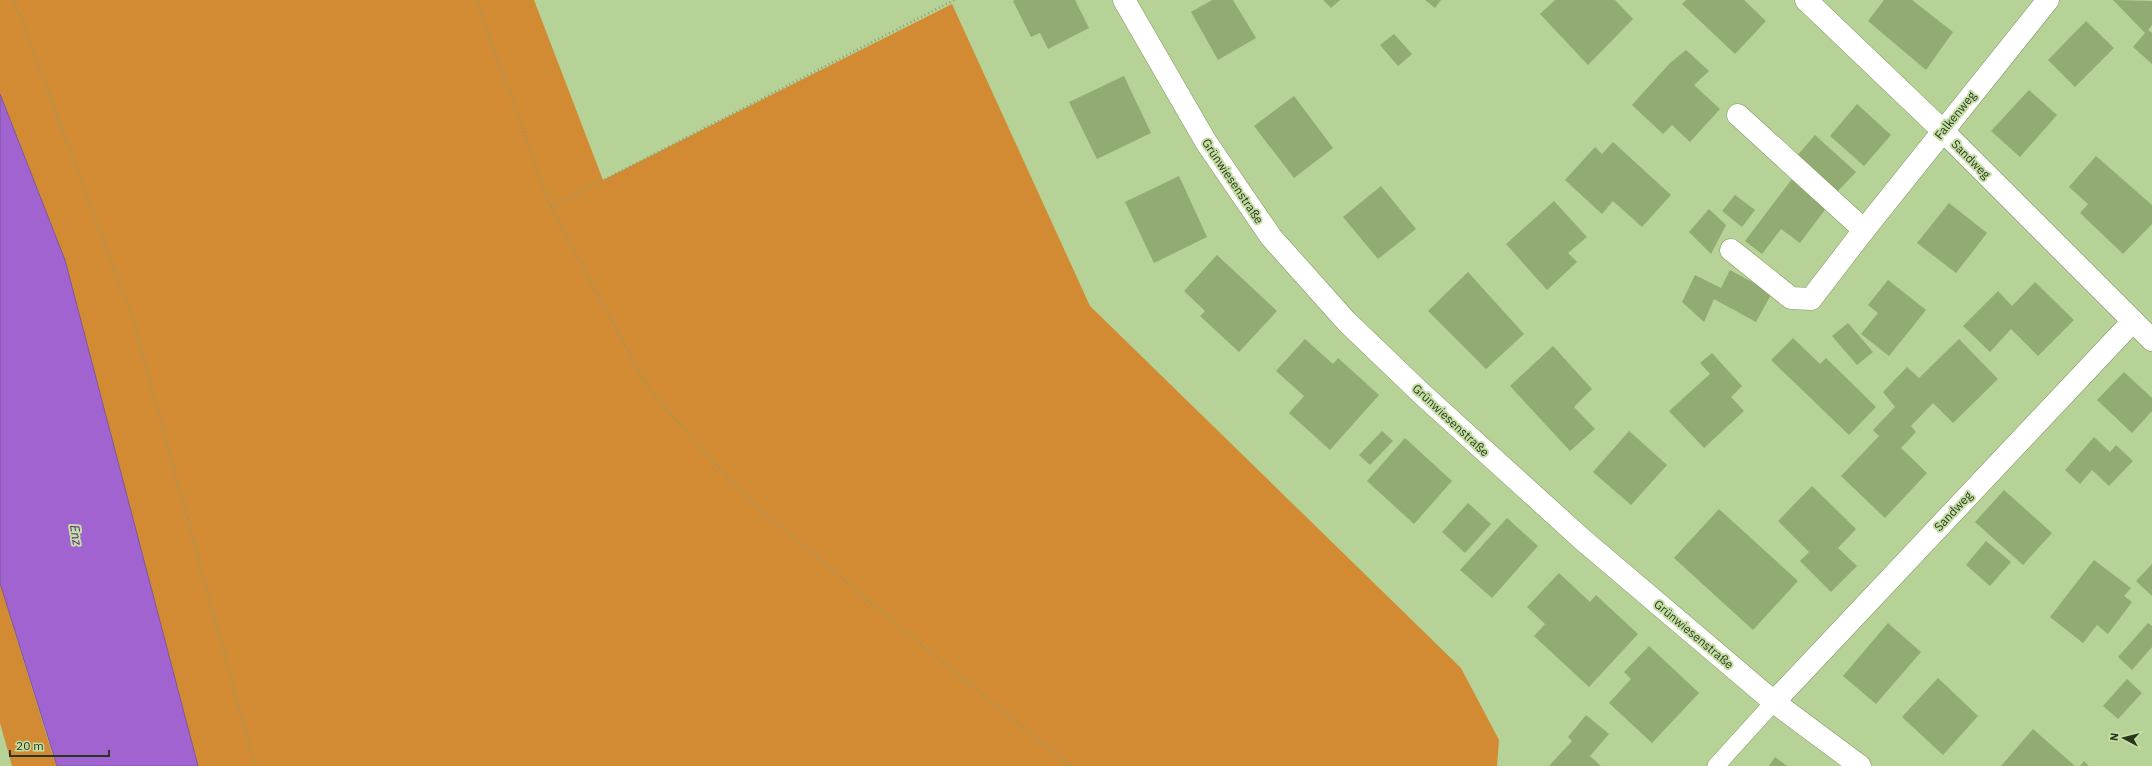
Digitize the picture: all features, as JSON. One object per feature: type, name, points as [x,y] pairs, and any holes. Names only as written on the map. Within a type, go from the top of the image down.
[{"type":"street","name":"Grünwiesenstraße","points":[[1124,0],[1206,142],[1271,237],[1346,320],[1422,394],[1583,540],[1774,702],[1860,766]]},
{"type":"street","name":"Sandweg","points":[[1806,0],[1943,131],[2152,340]]},
{"type":"street","name":"Falkenweg","points":[[1731,250],[1791,298],[1811,299],[1864,230],[2048,0]]},
{"type":"street","points":[[1738,115],[1864,230]]},
{"type":"street","name":"Sandweg","points":[[1774,702],[2133,321]]},
{"type":"lane","points":[[1716,766],[1774,702]]},
{"type":"path","points":[[14,0],[133,319],[254,766]]},
{"type":"path","points":[[476,0],[551,207],[648,390],[746,496],[902,629],[1071,766]]},
{"type":"path","points":[[551,207],[954,0]]},
{"type":"shaded area","points":[[0,0],[534,0],[603,180],[952,4],[1090,306],[1461,668],[1499,740],[1497,766],[198,766],[65,260],[0,94]]},
{"type":"shaded area","points":[[0,583],[57,766],[12,766],[0,723]]},
{"type":"water","name":"Enz","points":[[0,94],[65,260],[198,766],[57,766],[0,583]]},
{"type":"building","points":[[1075,0],[1089,28],[1048,49],[1040,33],[1031,37],[1013,1]]},
{"type":"building","points":[[1212,0],[1233,0],[1256,38],[1218,60],[1191,12]]},
{"type":"building","points":[[1323,0],[1340,0],[1331,8]]},
{"type":"building","points":[[1425,0],[1441,0],[1435,8]]},
{"type":"building","points":[[1555,0],[1615,0],[1633,19],[1588,65],[1540,14]]},
{"type":"building","points":[[1686,0],[1744,0],[1766,21],[1735,54],[1682,4]]},
{"type":"building","points":[[1884,0],[1912,0],[1953,32],[1926,70],[1868,21]]},
{"type":"building","points":[[2113,0],[2152,1],[2152,25],[2148,30],[2152,33],[2152,64],[2133,47],[2145,33]]},
{"type":"building","points":[[2086,21],[2114,48],[2075,87],[2048,60]]},
{"type":"building","points":[[1394,34],[1412,54],[1398,66],[1380,45]]},
{"type":"building","points":[[1686,50],[1709,71],[1694,85],[1720,109],[1690,142],[1672,125],[1663,134],[1632,105],[1670,63]]},
{"type":"building","points":[[1124,76],[1151,133],[1097,159],[1069,102]]},
{"type":"building","points":[[2029,90],[2057,115],[2020,157],[1991,131]]},
{"type":"building","points":[[1294,96],[1333,148],[1294,178],[1254,126]]},
{"type":"building","points":[[1857,104],[1891,135],[1864,166],[1830,136]]},
{"type":"building","points":[[1815,135],[1856,172],[1836,193],[1796,157]]},
{"type":"building","points":[[1613,142],[1671,195],[1642,227],[1613,201],[1602,214],[1565,180],[1595,147],[1602,154]]},
{"type":"building","points":[[2096,156],[2152,205],[2152,224],[2123,254],[2080,213],[2088,204],[2069,187]]},
{"type":"building","points":[[1179,176],[1207,237],[1154,263],[1125,202]]},
{"type":"building","points":[[1792,179],[1827,207],[1800,243],[1781,229],[1762,254],[1745,241]]},
{"type":"building","points":[[1381,186],[1416,229],[1378,259],[1343,217]]},
{"type":"building","points":[[1735,195],[1755,210],[1742,227],[1722,211]]},
{"type":"building","points":[[1554,201],[1587,237],[1568,253],[1577,262],[1547,290],[1506,244]]},
{"type":"building","points":[[1949,203],[1987,233],[1956,273],[1917,243]]},
{"type":"building","points":[[1709,209],[1726,225],[1711,254],[1689,232]]},
{"type":"building","points":[[1217,255],[1277,311],[1239,352],[1200,316],[1205,311],[1184,291]]},
{"type":"building","points":[[1730,270],[1772,293],[1756,322],[1714,299],[1704,322],[1682,302],[1695,275],[1721,288]]},
{"type":"building","points":[[1468,272],[1524,334],[1486,369],[1428,311]]},
{"type":"building","points":[[1888,280],[1926,310],[1889,356],[1861,334],[1878,313],[1868,305]]},
{"type":"building","points":[[2035,282],[2074,320],[2038,356],[2011,329],[1990,352],[1963,326],[1998,291],[2012,306]]},
{"type":"building","points":[[1848,323],[1873,352],[1857,365],[1832,336]]},
{"type":"building","points":[[1793,338],[1820,364],[1826,358],[1876,407],[1849,435],[1771,360]]},
{"type":"building","points":[[1305,339],[1333,364],[1338,358],[1379,395],[1330,450],[1289,413],[1304,396],[1276,371]]},
{"type":"building","points":[[1959,339],[1998,379],[1953,423],[1933,403],[1911,426],[1916,432],[1901,448],[1927,473],[1885,518],[1841,476],[1879,436],[1873,430],[1895,407],[1883,392],[1907,367],[1919,378]]},
{"type":"building","points":[[1553,346],[1592,389],[1574,407],[1595,429],[1570,451],[1510,386]]},
{"type":"building","points":[[1712,353],[1742,386],[1731,397],[1744,411],[1704,448],[1669,411],[1710,374],[1700,363]]},
{"type":"building","points":[[2124,372],[2152,398],[2152,411],[2132,433],[2097,400]]},
{"type":"building","points":[[1382,431],[1393,441],[1370,465],[1359,455]]},
{"type":"building","points":[[1629,431],[1667,465],[1631,505],[1593,472]]},
{"type":"building","points":[[2094,437],[2110,452],[2116,445],[2133,461],[2109,486],[2092,470],[2080,484],[2065,470]]},
{"type":"building","points":[[1405,438],[1452,481],[1414,524],[1367,481]]},
{"type":"building","points":[[1812,486],[1856,529],[1838,548],[1857,566],[1831,592],[1800,561],[1809,552],[1778,521]]},
{"type":"building","points":[[2004,490],[2052,533],[2023,565],[1975,522]]},
{"type":"building","points":[[1468,503],[1491,524],[1465,553],[1442,532]]},
{"type":"building","points":[[1719,509],[1798,581],[1753,630],[1674,558]]},
{"type":"building","points":[[1507,518],[1538,546],[1492,598],[1460,570]]},
{"type":"building","points":[[1986,541],[2011,562],[1990,586],[1966,565]]},
{"type":"building","points":[[2094,560],[2131,588],[2124,596],[2132,602],[2108,634],[2097,625],[2083,643],[2050,617]]},
{"type":"building","points":[[2152,564],[2152,596],[2136,581]]},
{"type":"building","points":[[1559,573],[1590,602],[1596,595],[1638,634],[1589,687],[1534,636],[1545,624],[1527,607]]},
{"type":"building","points":[[1888,623],[1921,652],[1876,704],[1843,676]]},
{"type":"building","points":[[2148,623],[2152,626],[2152,647],[2132,670],[2118,657]]},
{"type":"building","points":[[1649,646],[1699,693],[1652,743],[1609,703],[1631,679],[1624,672]]},
{"type":"building","points":[[1938,678],[1978,716],[1943,755],[1902,717]]},
{"type":"building","points":[[2127,679],[2142,693],[2118,719],[2103,706]]},
{"type":"building","points":[[1586,715],[1609,734],[1590,756],[1601,766],[1549,766],[1572,741],[1568,737]]},
{"type":"building","points":[[2033,729],[2075,766],[2001,766]]},
{"type":"building","points":[[1775,757],[1787,766],[1769,766]]},
{"type":"building","points":[[2084,761],[2089,766],[2080,766]]}]
